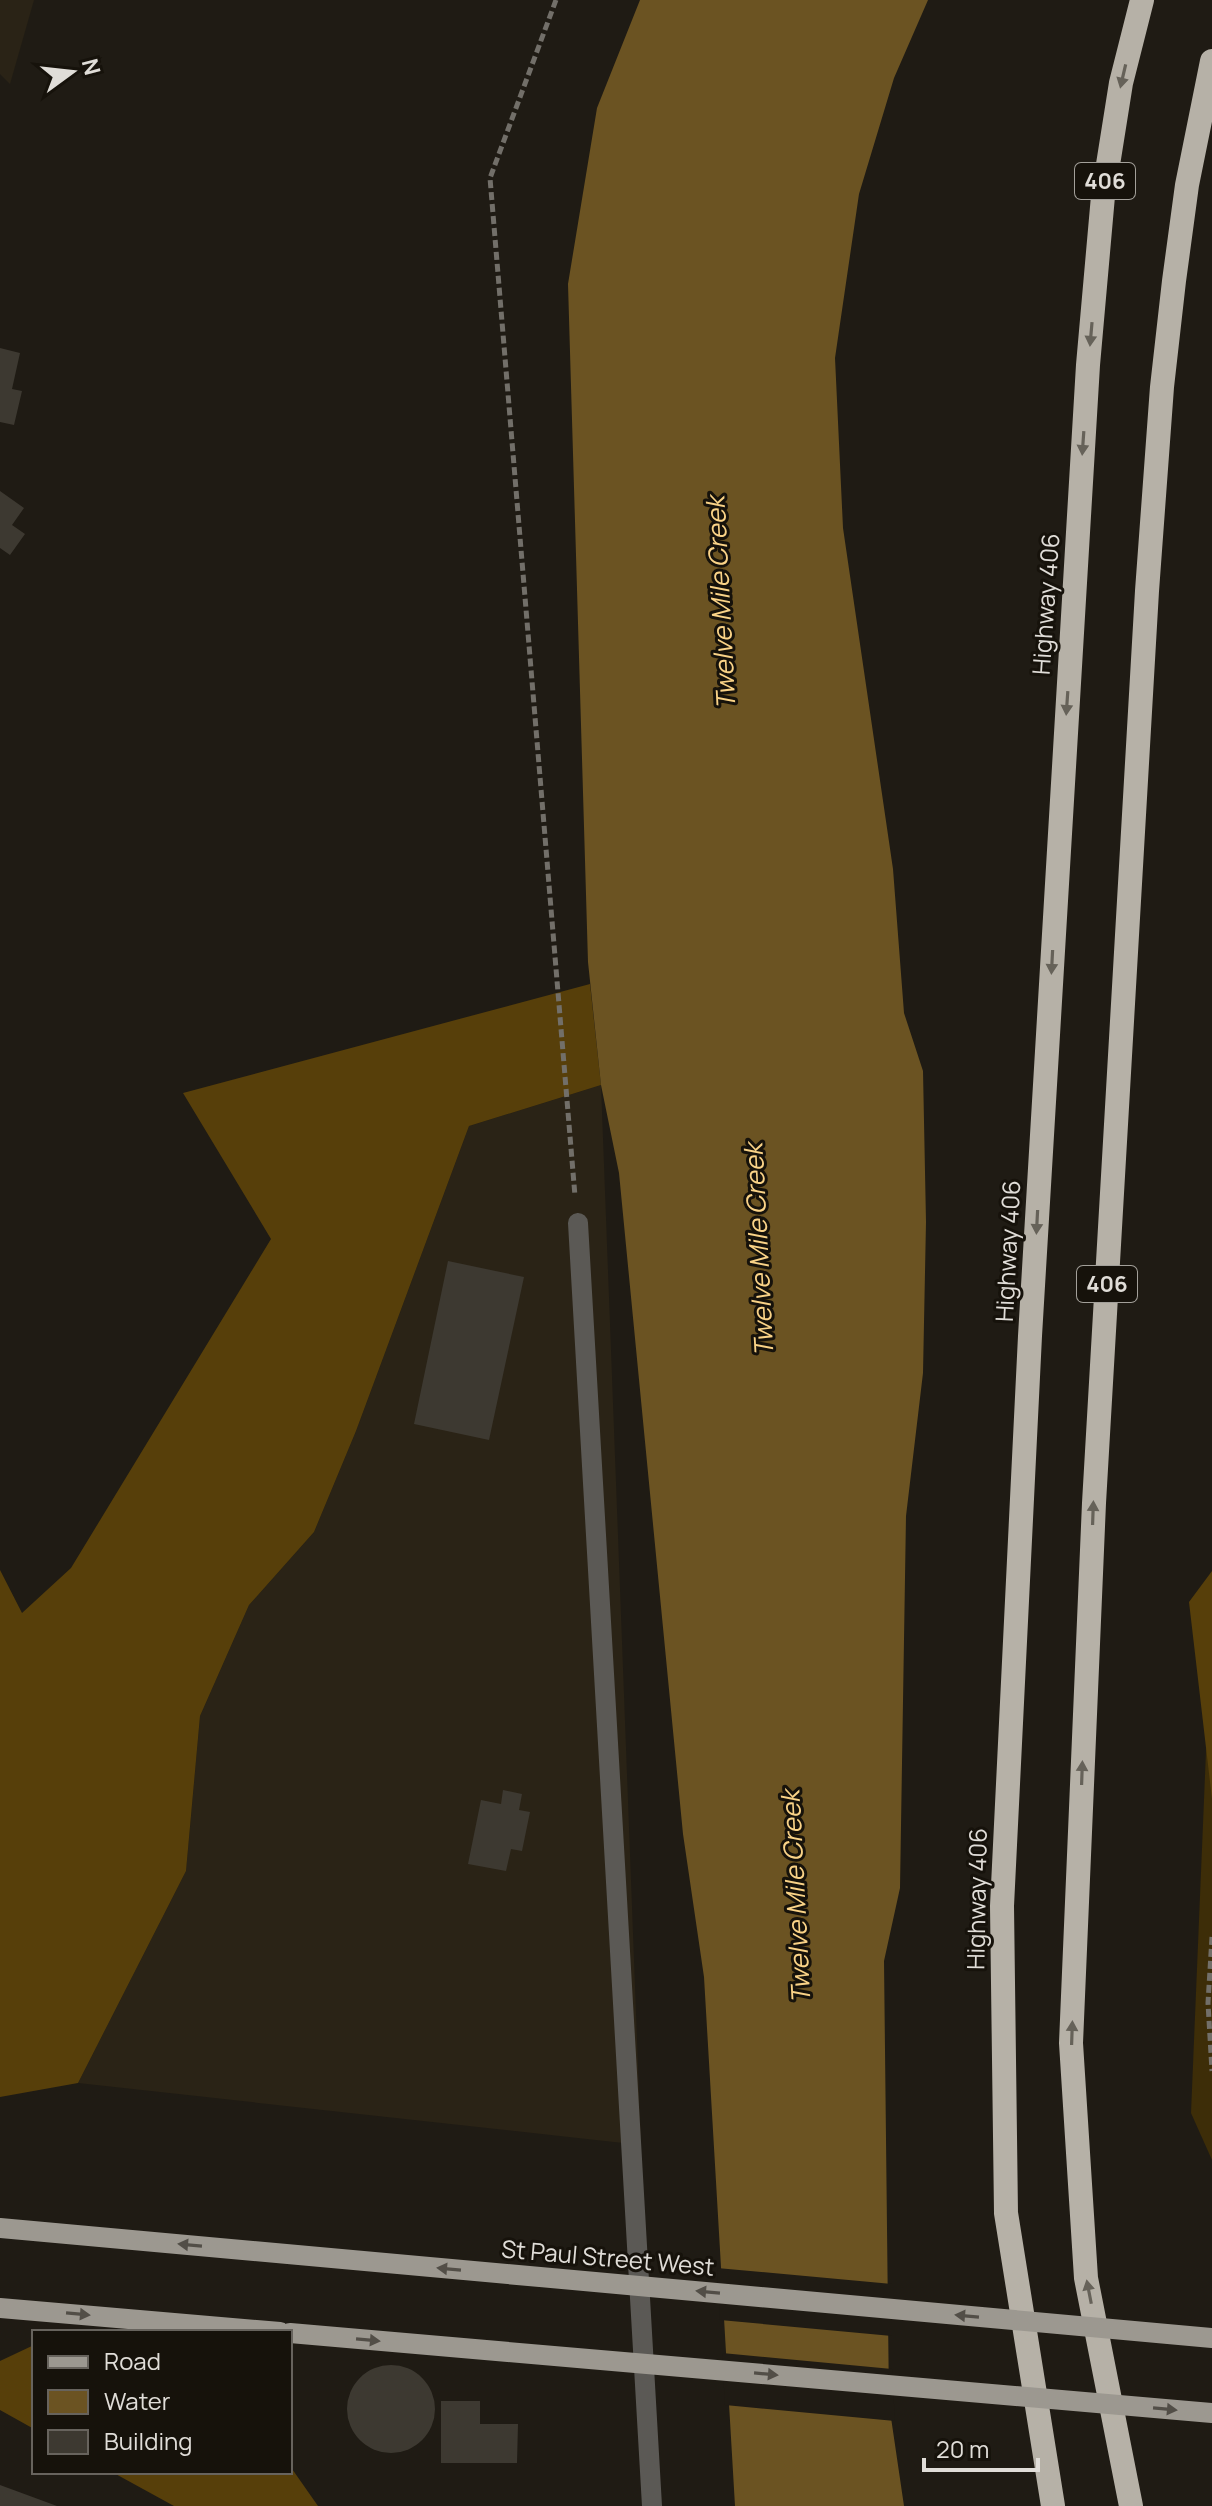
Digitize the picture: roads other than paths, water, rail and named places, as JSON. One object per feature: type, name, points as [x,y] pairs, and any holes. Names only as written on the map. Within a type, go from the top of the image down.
[{"type":"highway","name":"Highway 406","points":[[1053,2506],[1006,2213],[1002,1906],[1031,1321],[1088,365],[1103,196],[1121,83],[1142,0]]},
{"type":"highway","name":"406","points":[[1131,2506],[1086,2278],[1071,2043],[1094,1503],[1147,591],[1162,387],[1174,281],[1187,185],[1212,61]]},
{"type":"main road","name":"St Paul Street West","points":[[0,2228],[1212,2338]]},
{"type":"main road","points":[[0,2308],[257,2330]]},
{"type":"main road","points":[[292,2333],[1212,2413]]},
{"type":"street","points":[[578,1223],[652,2506]]},
{"type":"water","name":"Twelve Mile Creek","points":[[640,0],[928,0],[894,78],[859,194],[835,358],[843,528],[893,869],[904,1013],[923,1071],[926,1222],[923,1373],[906,1516],[900,1888],[884,1961],[889,2404],[904,2506],[735,2506],[704,1977],[683,1834],[619,1173],[601,1085],[588,962],[568,284],[597,108]]}]
